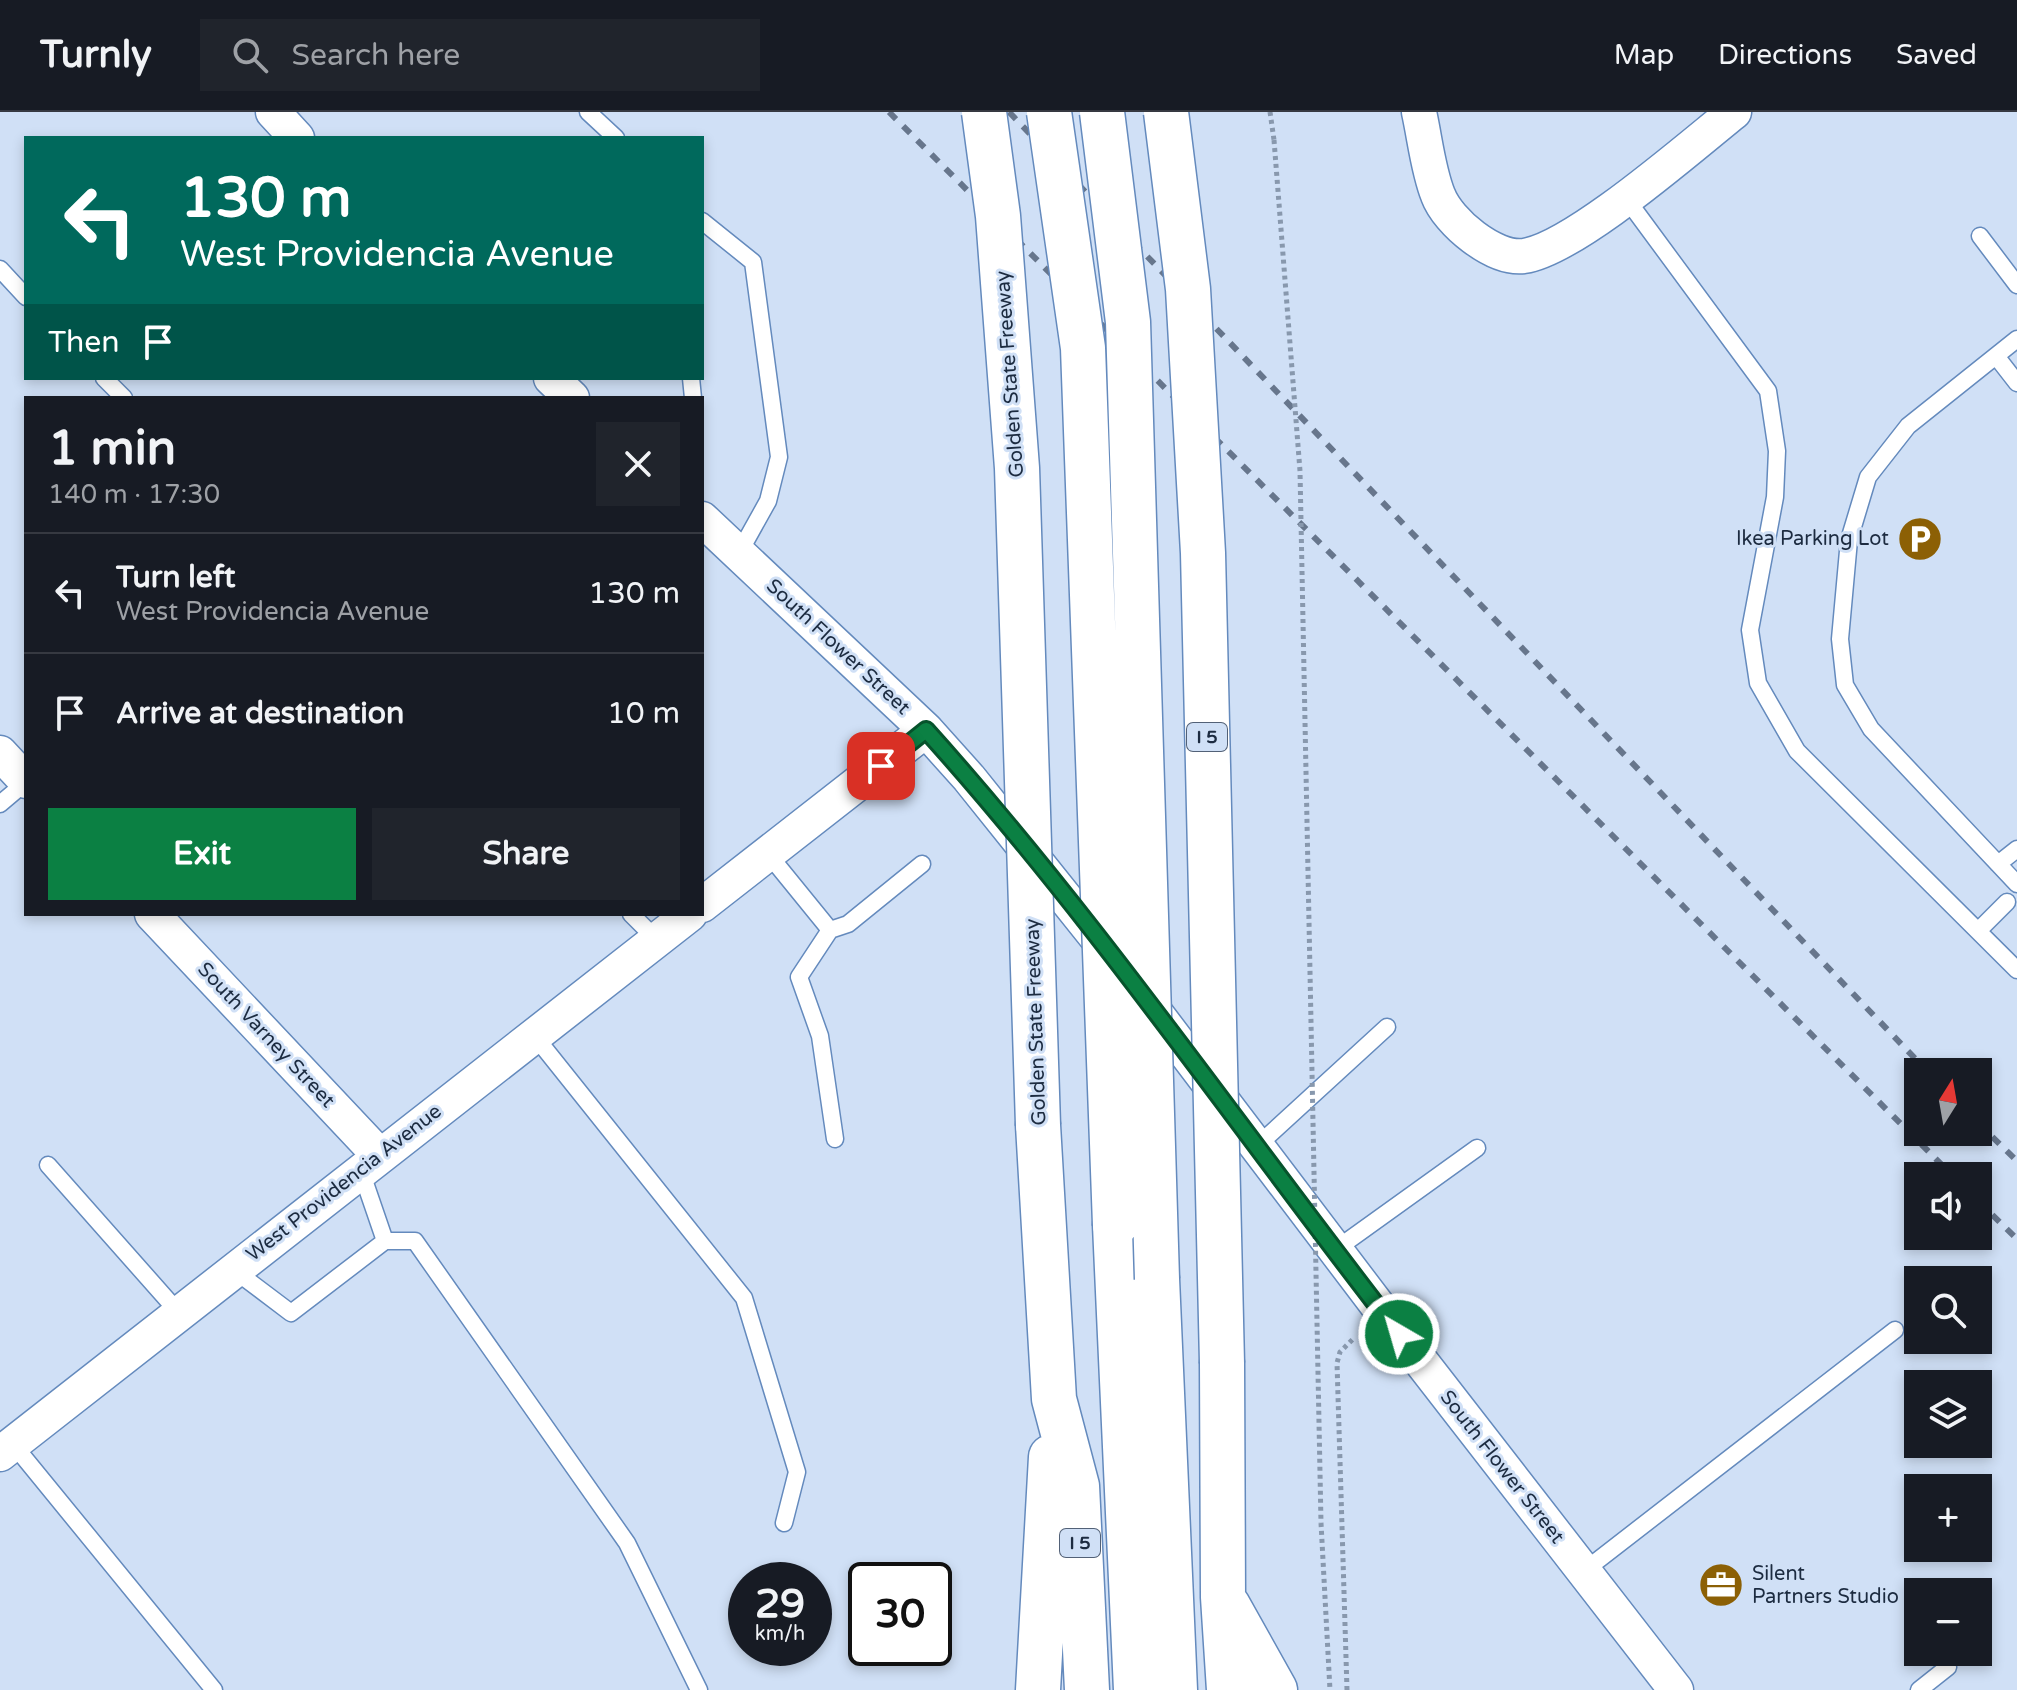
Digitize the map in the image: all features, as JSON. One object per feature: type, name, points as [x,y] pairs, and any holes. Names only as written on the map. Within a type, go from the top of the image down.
[{"type":"highway","name":"Golden State Freeway","points":[[984,112],[998,216],[1017,468],[1038,1125],[1054,1399],[1077,1486],[1087,1690]]},
{"type":"highway","points":[[1049,112],[1083,348],[1115,1225],[1136,1690]]},
{"type":"highway","points":[[1102,112],[1128,322],[1157,1279],[1175,1690]]},
{"type":"highway","name":"I 5","points":[[1166,112],[1188,289],[1203,553],[1222,1363],[1223,1597],[1229,1690]]},
{"type":"highway","points":[[1038,1690],[1054,1399]]},
{"type":"highway","points":[[1223,1597],[1275,1690]]},
{"type":"street","points":[[273,112],[295,136]]},
{"type":"street","points":[[1419,112],[1438,197],[1459,226],[1484,245],[1522,257],[1562,243],[1734,112]]},
{"type":"street","points":[[553,380],[570,396]]},
{"type":"street","name":"South Flower Street","points":[[704,521],[926,730],[969,778],[1116,961],[1381,1310],[1676,1690]]},
{"type":"street","points":[[704,904],[926,730]]},
{"type":"street","points":[[0,753],[24,779]]},
{"type":"street","name":"South Varney Street","points":[[154,916],[370,1163]]},
{"type":"street","name":"West Providencia Avenue","points":[[6,1449],[687,916]]},
{"type":"lane","points":[[588,112],[614,136]]},
{"type":"lane","points":[[1625,197],[1768,391],[1777,451],[1775,497],[1750,630],[1758,683],[1797,751],[2017,970]]},
{"type":"lane","points":[[704,221],[753,262],[779,457],[768,501],[739,553]]},
{"type":"lane","points":[[1980,236],[2017,285]]},
{"type":"lane","points":[[0,269],[24,295]]},
{"type":"lane","points":[[2017,339],[1908,426],[1868,477],[1849,540],[1840,639],[1845,685],[1871,729],[2017,884]]},
{"type":"lane","points":[[1996,356],[2017,383]]},
{"type":"lane","points":[[106,380],[122,396]]},
{"type":"lane","points":[[0,804],[24,783]]},
{"type":"lane","points":[[1998,864],[2017,849]]},
{"type":"lane","points":[[769,855],[830,930]]},
{"type":"lane","points":[[835,1139],[820,1036],[799,977],[830,930],[848,924],[922,864]]},
{"type":"lane","points":[[1978,931],[2007,902]]},
{"type":"lane","points":[[633,916],[656,939]]},
{"type":"lane","points":[[1257,1146],[1387,1027]]},
{"type":"lane","points":[[533,1034],[744,1298],[797,1472],[784,1523]]},
{"type":"lane","points":[[1335,1250],[1477,1148]]},
{"type":"lane","points":[[370,1163],[385,1241]]},
{"type":"lane","points":[[48,1165],[179,1313]]},
{"type":"lane","points":[[234,1270],[291,1313],[385,1241],[415,1241],[627,1543],[699,1690]]},
{"type":"lane","points":[[1584,1571],[1895,1330]]},
{"type":"lane","points":[[6,1449],[214,1690]]},
{"type":"lane","points":[[1919,1690],[1948,1667]]},
{"type":"path","points":[[1270,112],[1300,471],[1321,1523],[1330,1690]]},
{"type":"path","points":[[1347,1690],[1337,1363],[1340,1352],[1381,1310]]},
{"type":"railway","points":[[889,112],[1939,1162]]},
{"type":"railway","points":[[1009,112],[1915,1058]]},
{"type":"railway","points":[[1992,1137],[2017,1161]]},
{"type":"railway","points":[[1992,1215],[2017,1239]]},
{"type":"place","name":"Ikea Parking Lot","points":[[1920,539]]},
{"type":"place","name":"Silent Partners Studio","points":[[1721,1585]]},
{"type":"route","points":[[881,766],[926,730],[969,778],[1116,961],[1399,1334]]}]
